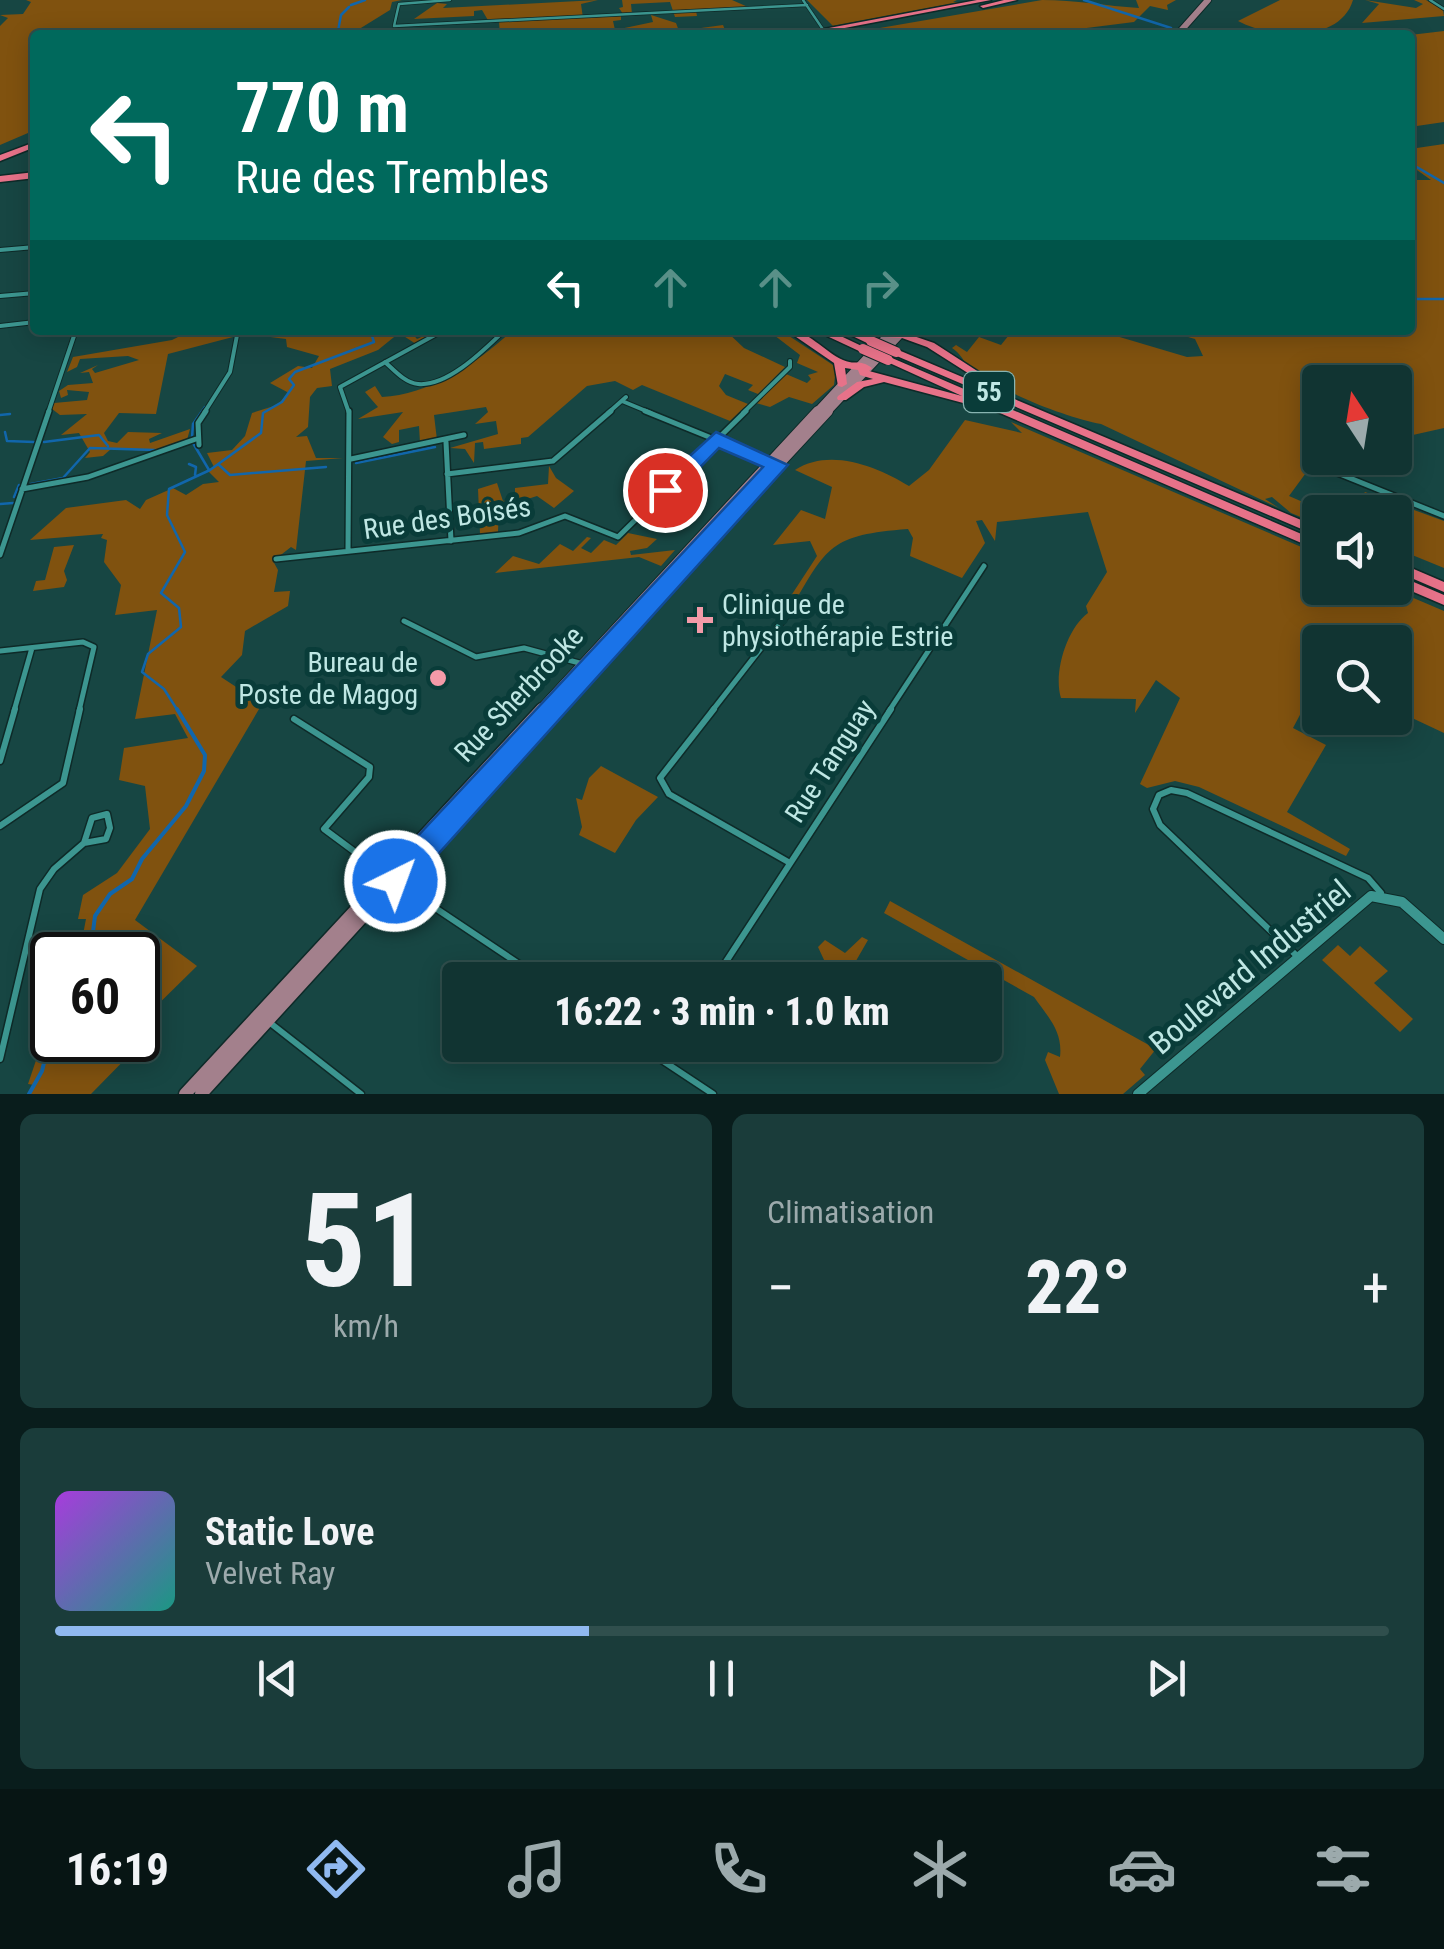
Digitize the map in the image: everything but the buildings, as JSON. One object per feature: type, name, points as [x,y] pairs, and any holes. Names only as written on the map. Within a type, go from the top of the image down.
[{"type":"highway","points":[[823,30],[988,0]]},
{"type":"highway","points":[[841,30],[1014,0]]},
{"type":"highway","points":[[0,158],[30,146]]},
{"type":"highway","points":[[0,176],[30,173]]},
{"type":"highway","points":[[798,335],[838,362],[881,380],[964,400],[1054,432]]},
{"type":"highway","name":"55","points":[[835,335],[867,345],[895,338],[1084,432],[1302,526]]},
{"type":"highway","name":"55","points":[[852,335],[867,345]]},
{"type":"highway","points":[[917,335],[1084,432]]},
{"type":"highway","name":"55","points":[[895,338],[1054,432],[1302,538]]},
{"type":"highway","points":[[838,362],[842,384]]},
{"type":"highway","points":[[842,398],[864,383],[881,380]]},
{"type":"highway","points":[[1412,573],[1444,586]]},
{"type":"highway","points":[[1412,586],[1444,600]]},
{"type":"main road","points":[[1178,30],[1201,3]]},
{"type":"main road","name":"Rue Sherbrooke","points":[[185,1094],[263,1017],[842,384],[895,338]]},
{"type":"main road","name":"Rue Sherbrooke","points":[[773,463],[842,398],[862,369]]},
{"type":"main road","name":"Rue Sherbrooke","points":[[200,1094],[263,1017]]},
{"type":"street","points":[[450,0],[401,3],[394,25],[400,28],[805,3],[822,30]]},
{"type":"street","points":[[1430,0],[1444,9]]},
{"type":"street","points":[[0,250],[30,247]]},
{"type":"street","points":[[0,296],[30,293]]},
{"type":"street","points":[[0,326],[30,323]]},
{"type":"street","points":[[0,555],[74,335]]},
{"type":"street","points":[[22,488],[88,477],[197,442],[199,420],[230,372],[237,335]]},
{"type":"street","points":[[348,552],[352,417],[340,387],[435,335]]},
{"type":"street","points":[[385,362],[414,383],[426,383],[478,356],[500,335]]},
{"type":"street","points":[[716,439],[790,367],[790,361]]},
{"type":"street","points":[[447,474],[553,461],[624,399],[773,463]]},
{"type":"street","points":[[351,459],[446,442],[464,435]]},
{"type":"street","name":"Rue des Boisés","points":[[276,559],[290,554],[348,552],[525,532],[563,516],[616,538],[716,439]]},
{"type":"street","points":[[446,442],[450,541]]},
{"type":"street","points":[[1342,475],[1444,516]]},
{"type":"street","name":"Rue Tanguay","points":[[726,962],[984,566]]},
{"type":"street","points":[[790,611],[660,778],[669,794],[790,863]]},
{"type":"street","points":[[404,621],[476,657],[524,648],[585,665]]},
{"type":"street","points":[[0,651],[92,644],[94,652],[62,784],[0,826]]},
{"type":"street","points":[[0,761],[32,648]]},
{"type":"street","points":[[294,719],[369,767],[369,777],[324,829],[516,962]]},
{"type":"street","points":[[1298,957],[1160,825],[1153,809],[1159,795],[1172,790],[1187,792],[1368,878],[1382,893]]},
{"type":"street","points":[[1,1054],[40,889],[51,872],[84,842],[93,817],[107,814],[106,839],[84,842]]},
{"type":"street","name":"Boulevard Industriel","points":[[1138,1094],[1371,896],[1382,893],[1400,900],[1444,939]]},
{"type":"street","points":[[263,1017],[361,1094]]},
{"type":"street","points":[[665,1062],[713,1094]]},
{"type":"shaded area","points":[[26,0],[402,0],[392,2],[390,10],[358,30],[30,30],[30,132],[0,145],[0,26],[8,18],[0,15],[23,14],[31,2]]},
{"type":"shaded area","points":[[598,0],[581,4],[583,18],[621,16],[621,20],[613,21],[615,30],[500,30],[499,22],[489,22],[482,10],[474,11],[474,16],[414,19],[437,3],[447,4],[443,8]]},
{"type":"shaded area","points":[[622,0],[732,0],[748,7],[696,11],[697,16],[675,17],[670,2],[631,4],[632,14],[623,14],[619,8],[623,7]]},
{"type":"shaded area","points":[[807,0],[957,0],[953,2],[961,2],[833,26]]},
{"type":"shaded area","points":[[1042,0],[1139,8],[1136,0],[1176,0],[1167,5],[1168,10],[1150,6],[1134,22],[1071,30],[868,30]]},
{"type":"shaded area","points":[[1280,0],[1353,0],[1346,13],[1321,30],[1262,30],[1238,21]]},
{"type":"shaded area","points":[[1365,0],[1416,8],[1423,4],[1414,0],[1426,0],[1443,10],[1444,16],[1362,23],[1379,4]]},
{"type":"shaded area","points":[[651,15],[676,23],[679,30],[615,30],[653,22]]},
{"type":"shaded area","points":[[723,25],[725,30],[686,30]]},
{"type":"shaded area","points":[[1444,31],[1444,122],[1415,126],[1415,34]]},
{"type":"shaded area","points":[[1444,144],[1444,428],[1412,435],[1412,365],[1302,365],[1304,475],[1289,496],[1302,502],[1302,518],[1272,497],[1265,499],[1279,508],[1101,424],[1011,392],[978,373],[952,348],[956,345],[967,352],[979,337],[1001,345],[1009,335],[1113,335],[1187,357],[1203,356],[1195,339],[1181,335],[1415,335],[1415,180],[1431,180],[1415,169],[1415,148]]},
{"type":"shaded area","points":[[182,335],[233,337],[168,354],[156,414],[119,413],[104,433],[108,441],[117,443],[128,432],[162,433],[149,439],[150,443],[190,429],[187,440],[152,451],[111,449],[103,456],[85,458],[90,452],[79,433],[61,435],[87,414],[60,415],[52,409],[54,403],[87,400],[89,392],[67,390],[68,395],[61,398],[59,391],[68,385],[93,383],[89,372],[80,373],[98,365],[92,369],[95,373],[139,360],[128,356],[80,359],[77,367],[67,372],[73,357]]},
{"type":"shaded area","points":[[255,335],[397,335],[378,350],[330,369],[332,386],[317,388],[310,397],[308,427],[296,437],[307,436],[316,458],[343,458],[306,461],[296,550],[291,547],[273,561],[278,570],[274,592],[290,591],[288,606],[245,631],[242,655],[221,677],[262,704],[135,920],[151,932],[83,932],[86,919],[78,919],[83,895],[117,873],[150,829],[145,786],[119,780],[124,748],[188,738],[175,714],[135,719],[157,610],[115,615],[121,585],[104,562],[107,540],[101,538],[103,534],[30,540],[66,508],[126,500],[140,509],[146,500],[173,488],[186,495],[203,484],[219,482],[208,471],[214,467],[207,453],[232,450],[245,436],[252,413],[277,405],[289,393],[270,383],[298,366],[312,368],[319,356],[287,347],[286,339]]},
{"type":"shaded area","points":[[402,335],[417,339],[430,335],[416,344]]},
{"type":"shaded area","points":[[507,335],[730,335],[744,348],[785,367],[758,394],[748,390],[753,385],[725,374],[719,386],[726,395],[748,404],[730,421],[642,385],[633,390],[615,381],[587,386],[528,437],[521,438],[521,444],[484,449],[483,442],[475,443],[474,463],[465,449],[450,448],[498,434],[496,421],[475,424],[488,412],[486,407],[434,415],[437,440],[420,443],[419,426],[399,430],[399,442],[392,444],[383,437],[403,412],[358,419],[378,407],[365,392],[375,386],[382,397],[418,390],[485,354]]},
{"type":"shaded area","points":[[774,335],[788,335],[836,367],[834,385],[812,404],[789,397],[770,407],[756,403],[786,374],[807,383],[811,379],[808,375],[818,372],[797,363],[800,355]]},
{"type":"shaded area","points":[[965,420],[1022,433],[1011,422],[1302,547],[1302,605],[1412,605],[1412,597],[1444,611],[1444,733],[1412,718],[1412,625],[1302,625],[1302,711],[1293,728],[1326,745],[1287,812],[1350,849],[1346,856],[1199,787],[1175,781],[1147,788],[1140,784],[1180,698],[1156,680],[1135,713],[1136,699],[1061,698],[1059,688],[1068,640],[1088,613],[1086,606],[1107,572],[1088,512],[997,522],[995,541],[982,520],[976,521],[985,543],[962,578],[910,556],[913,538],[908,529],[862,535],[847,540],[823,558],[790,611],[783,608],[817,556],[810,541],[773,545],[801,510],[825,519],[832,487],[795,470],[823,460],[854,462],[909,486],[929,470]]},
{"type":"shaded area","points":[[549,466],[556,478],[574,491],[554,508],[537,496],[499,508],[498,532],[480,534],[478,489],[497,483],[503,501],[515,496],[515,488],[548,484]]},
{"type":"shaded area","points":[[1412,509],[1444,521],[1444,568],[1412,555]]},
{"type":"shaded area","points":[[628,533],[657,539],[647,548],[630,551],[631,555],[675,550],[661,566],[639,557],[495,573],[513,556],[539,564],[560,544],[573,551],[587,537],[591,538],[581,548],[591,553],[604,540],[616,545]]},
{"type":"shaded area","points":[[74,545],[64,571],[64,587],[33,591],[36,581],[45,580],[54,547]]},
{"type":"shaded area","points":[[601,766],[658,797],[636,820],[615,853],[579,835],[582,827],[576,798],[582,800],[589,778]]},
{"type":"shaded area","points":[[890,901],[1000,962],[972,962],[884,913]]},
{"type":"shaded area","points":[[862,937],[868,940],[855,962],[825,962],[818,947],[825,940],[845,953]]},
{"type":"shaded area","points":[[160,939],[197,966],[160,1002]]},
{"type":"shaded area","points":[[1338,945],[1350,956],[1360,946],[1388,971],[1374,983],[1413,1019],[1400,1032],[1322,960]]},
{"type":"shaded area","points":[[1002,963],[1156,1049],[1140,1069],[1145,1075],[1123,1094],[1059,1094],[1045,1060],[1048,1052],[1060,1057],[1059,1039],[1034,997],[1002,979]]},
{"type":"shaded area","points":[[35,1062],[122,1062],[91,1094],[29,1094],[34,1085],[28,1084]]},
{"type":"waterway","points":[[351,5],[365,0]]},
{"type":"waterway","points":[[1084,0],[1171,28]]},
{"type":"waterway","points":[[338,30],[341,15],[349,7]]},
{"type":"waterway","points":[[1415,166],[1444,183]]},
{"type":"waterway","points":[[1415,299],[1444,299]]},
{"type":"waterway","points":[[218,464],[261,433],[263,413],[282,402],[294,385],[289,379],[295,372],[374,342],[372,335]]},
{"type":"waterway","points":[[192,437],[193,424],[205,407]]},
{"type":"waterway","points":[[0,415],[10,414]]},
{"type":"waterway","points":[[5,432],[7,441],[34,442]]},
{"type":"waterway","points":[[44,442],[99,435],[108,446]]},
{"type":"waterway","points":[[193,443],[209,470]]},
{"type":"waterway","points":[[356,463],[435,447]]},
{"type":"waterway","points":[[31,484],[63,478],[90,448],[155,450]]},
{"type":"waterway","points":[[189,464],[196,467],[195,475]]},
{"type":"waterway","points":[[178,711],[164,689],[142,672],[148,654],[181,627],[179,608],[161,593],[185,552],[167,515],[169,489],[218,464]]},
{"type":"waterway","points":[[218,464],[230,475],[326,467]]},
{"type":"waterway","points":[[14,497],[19,485]]},
{"type":"waterway","points":[[0,504],[13,503]]},
{"type":"waterway","points":[[93,932],[95,916],[110,894],[132,879],[142,859],[186,806],[204,771],[205,755],[177,709]]},
{"type":"waterway","points":[[29,1094],[44,1062]]},
{"type":"place","name":"Clinique de physiothérapie Estrie","points":[[700,620]]},
{"type":"place","name":"Bureau de Poste de Magog","points":[[438,678]]},
{"type":"route","points":[[395,881],[777,465],[716,439],[665,490]]}]
